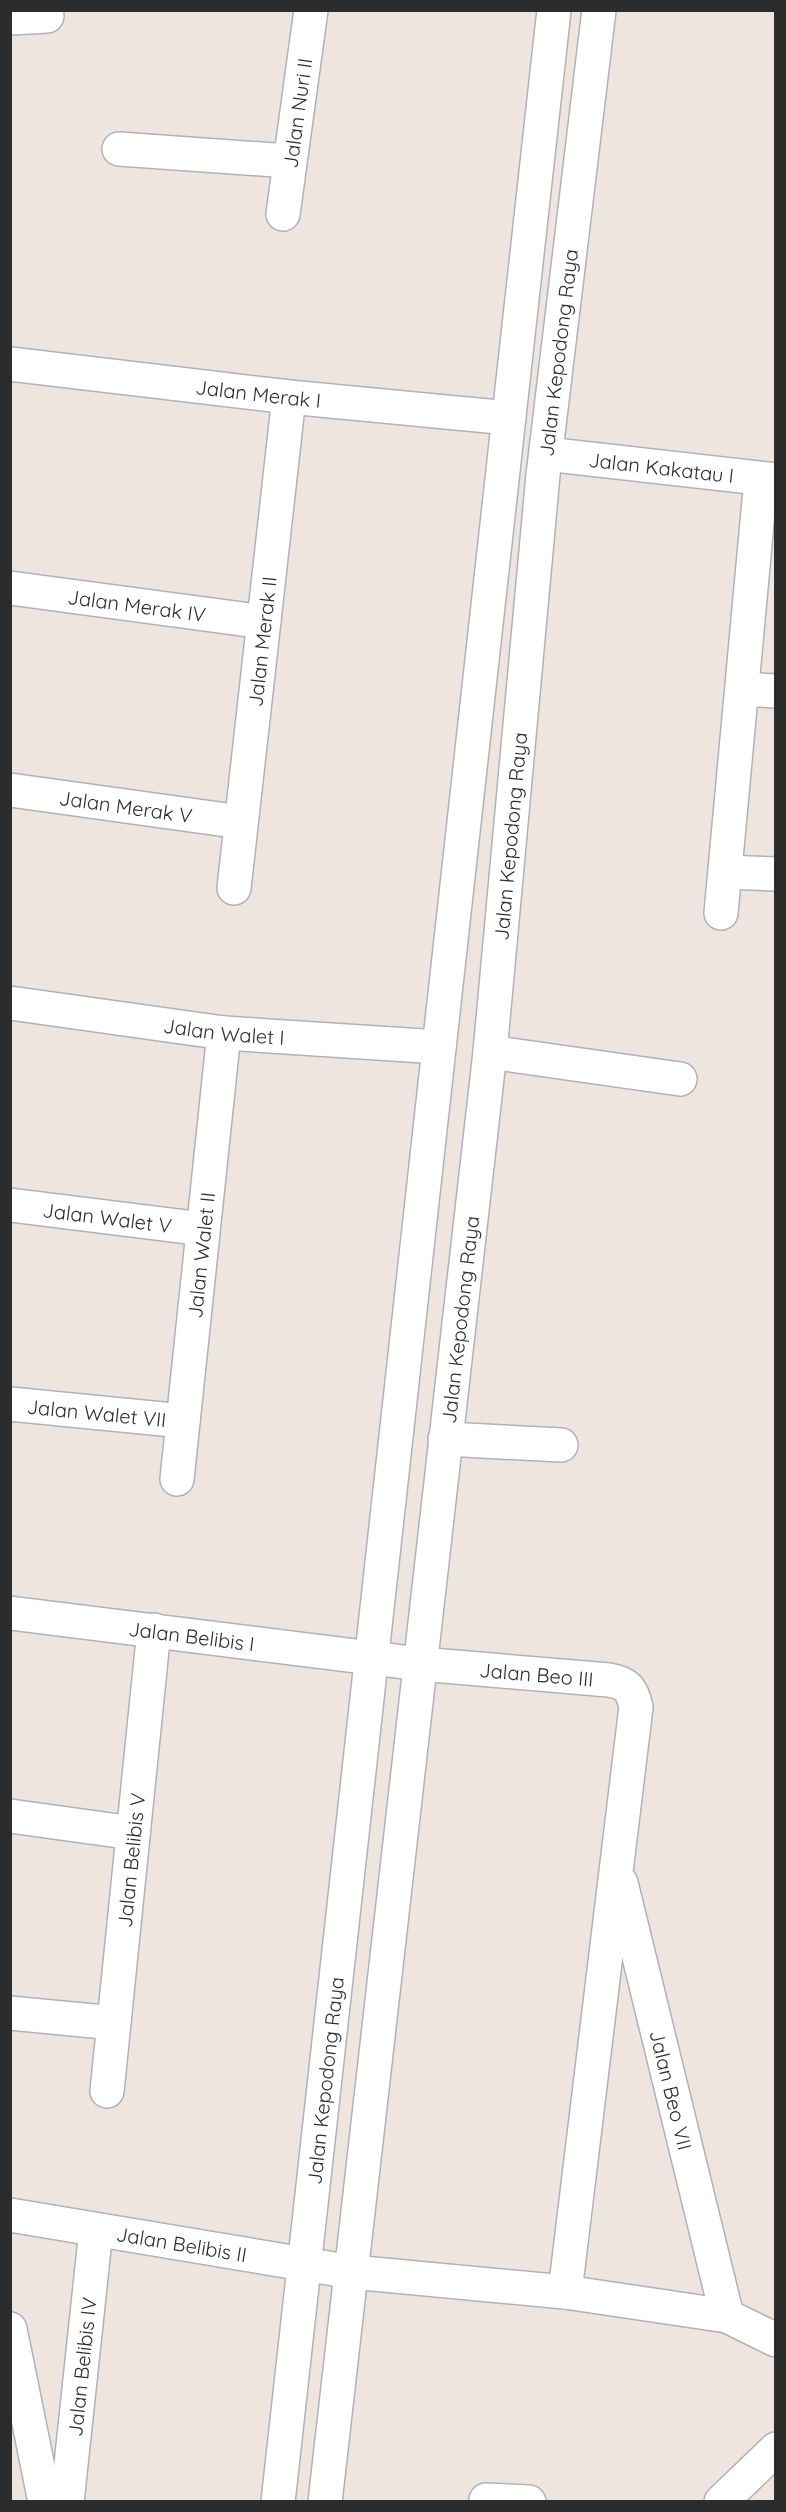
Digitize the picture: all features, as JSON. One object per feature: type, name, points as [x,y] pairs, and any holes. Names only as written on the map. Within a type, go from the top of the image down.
[{"type":"street","name":"Jalan Nuri II","points":[[283,214],[311,10]]},
{"type":"street","name":"Jalan Kepodong Raya","points":[[278,2502],[554,10]]},
{"type":"street","name":"Jalan Kepodong Raya","points":[[325,2502],[490,1052],[545,465],[599,10]]},
{"type":"street","points":[[10,18],[47,16]]},
{"type":"street","points":[[119,149],[289,161]]},
{"type":"street","name":"Jalan Merak I","points":[[10,364],[289,397],[511,403],[553,393]]},
{"type":"street","name":"Jalan Merak II","points":[[234,888],[289,397]]},
{"type":"street","name":"Jalan Kakatau I","points":[[503,471],[545,465],[768,480]]},
{"type":"street","points":[[721,913],[742,689],[768,480]]},
{"type":"street","name":"Jalan Merak IV","points":[[10,588],[264,622]]},
{"type":"street","points":[[742,689],[776,691]]},
{"type":"street","name":"Jalan Merak V","points":[[10,790],[241,822]]},
{"type":"street","points":[[724,872],[776,874]]},
{"type":"street","name":"Jalan Walet I","points":[[10,1003],[224,1033],[439,1047]]},
{"type":"street","name":"Jalan Walet II","points":[[177,1479],[224,1033]]},
{"type":"street","points":[[490,1052],[680,1079]]},
{"type":"street","name":"Jalan Walet V","points":[[10,1205],[203,1229]]},
{"type":"street","name":"Jalan Walet VII","points":[[10,1404],[183,1421]]},
{"type":"street","points":[[445,1439],[561,1445]]},
{"type":"street","name":"Jalan Belibis I","points":[[10,1613],[372,1658]]},
{"type":"street","name":"Jalan Belibis V","points":[[106,2091],[154,1630]]},
{"type":"street","points":[[372,1658],[420,1664]]},
{"type":"street","name":"Jalan Beo III","points":[[420,1664],[609,1680],[622,1682],[630,1688],[636,1707],[616,1864]]},
{"type":"street","points":[[10,1816],[133,1833]]},
{"type":"street","points":[[565,2292],[616,1864]]},
{"type":"street","name":"Jalan Beo VII","points":[[616,1864],[727,2316]]},
{"type":"street","points":[[10,2013],[114,2023]]},
{"type":"street","name":"Jalan Belibis II","points":[[10,2215],[352,2272],[565,2292],[727,2316],[776,2340]]},
{"type":"street","name":"Jalan Belibis IV","points":[[67,2502],[96,2230]]},
{"type":"street","points":[[10,2329],[45,2502]]},
{"type":"street","points":[[721,2502],[776,2449]]},
{"type":"street","points":[[486,2500],[526,2501]]}]
